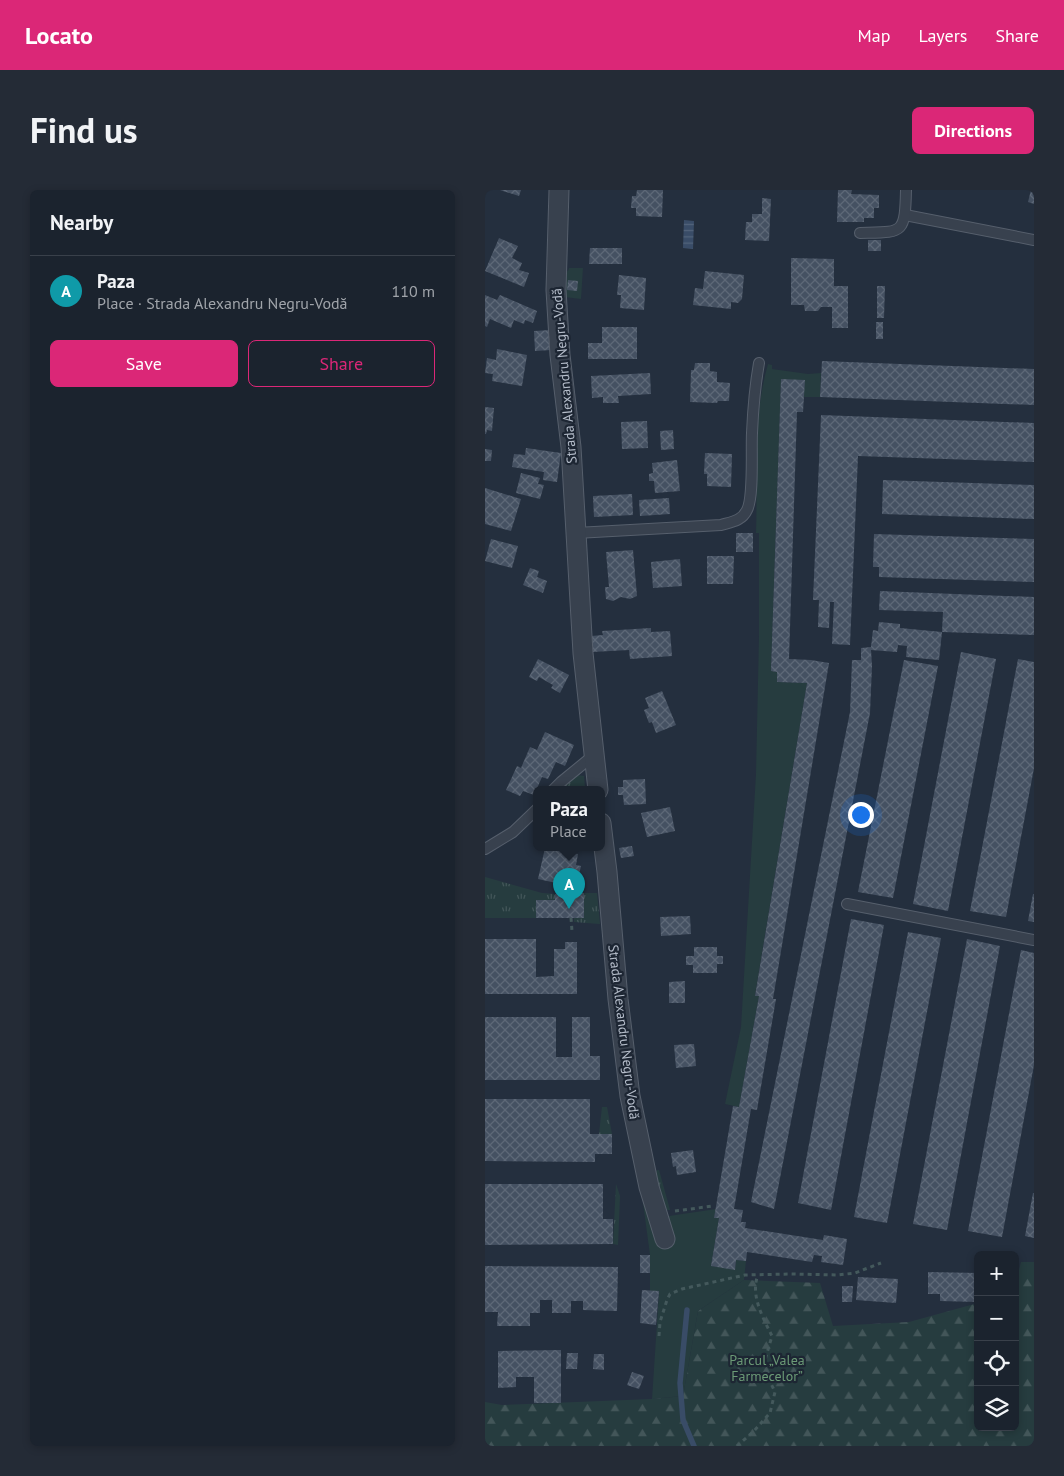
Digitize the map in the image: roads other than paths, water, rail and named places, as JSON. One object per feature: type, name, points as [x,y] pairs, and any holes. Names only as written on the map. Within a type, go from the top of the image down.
[{"type":"street","name":"Strada Alexandru Negru-Vodă","points":[[559,190],[555,290],[560,355],[571,447],[583,653],[598,786]]},
{"type":"street","name":"Strada Alexandru Negru-Vodă","points":[[604,851],[617,999],[630,1096],[639,1145],[665,1239]]},
{"type":"lane","points":[[859,233],[897,230],[902,225],[905,215],[907,190]]},
{"type":"lane","points":[[905,215],[1034,240]]},
{"type":"lane","points":[[576,532],[721,525],[734,522],[742,517],[748,509],[751,484],[754,391],[759,363]]},
{"type":"lane","points":[[557,786],[594,755]]},
{"type":"lane","points":[[485,849],[513,832],[533,813]]},
{"type":"lane","points":[[847,904],[1034,940]]},
{"type":"water","points":[[684,220],[694,221],[693,249],[683,248]]},
{"type":"waterway","points":[[687,1310],[680,1383],[683,1420],[694,1446]]},
{"type":"place","name":"Paza","points":[[569,909]]},
{"type":"park label","name":"Parcul „Valea Farmecelor”","points":[[767,1368]]}]
